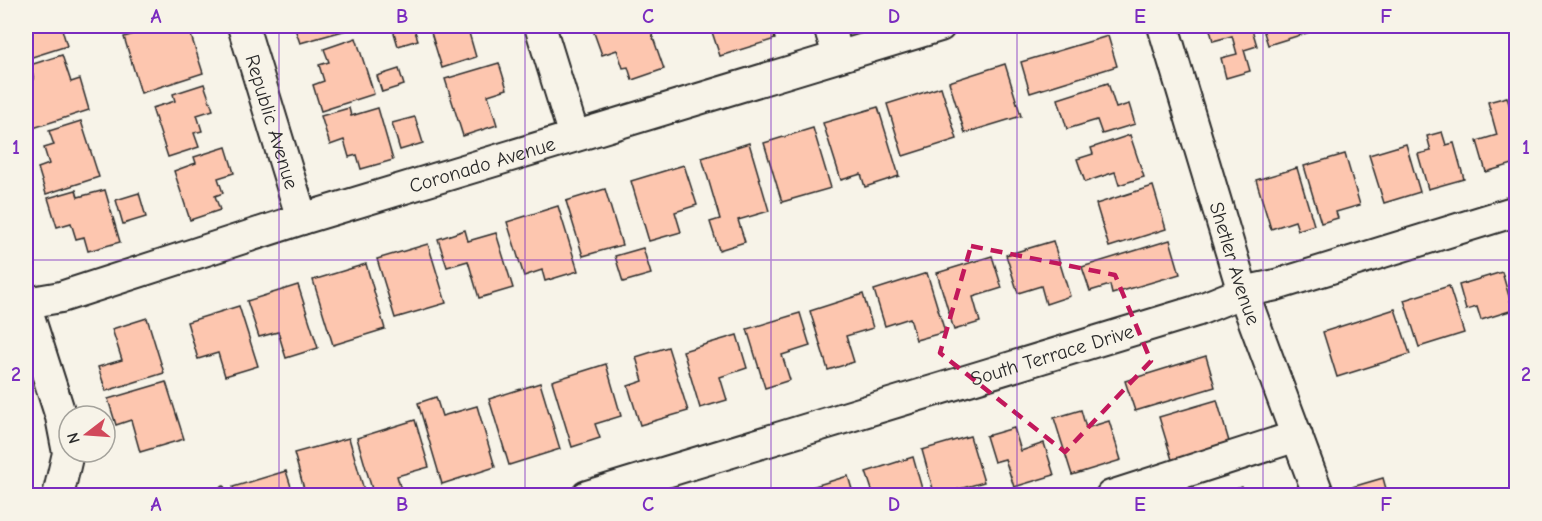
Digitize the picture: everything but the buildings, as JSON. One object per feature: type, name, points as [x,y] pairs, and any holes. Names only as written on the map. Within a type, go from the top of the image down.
[{"type":"street","name":"Republic Avenue","points":[[243,26],[302,219]]},
{"type":"street","points":[[540,26],[574,136]]},
{"type":"street","points":[[829,26],[838,55]]},
{"type":"street","name":"Coronado Avenue","points":[[26,305],[61,297],[302,219],[940,26]]},
{"type":"street","name":"Shetler Avenue","points":[[1163,26],[1243,292],[1319,495]]},
{"type":"street","name":"South Terrace Drive","points":[[587,495],[1196,311],[1243,292],[1276,285],[1516,211]]},
{"type":"street","points":[[26,305],[61,417],[68,453],[58,495]]},
{"type":"street","points":[[1111,495],[1297,436]]},
{"type":"highlighted area","points":[[971,246],[1115,275],[1151,361],[1065,452],[940,353]]}]
